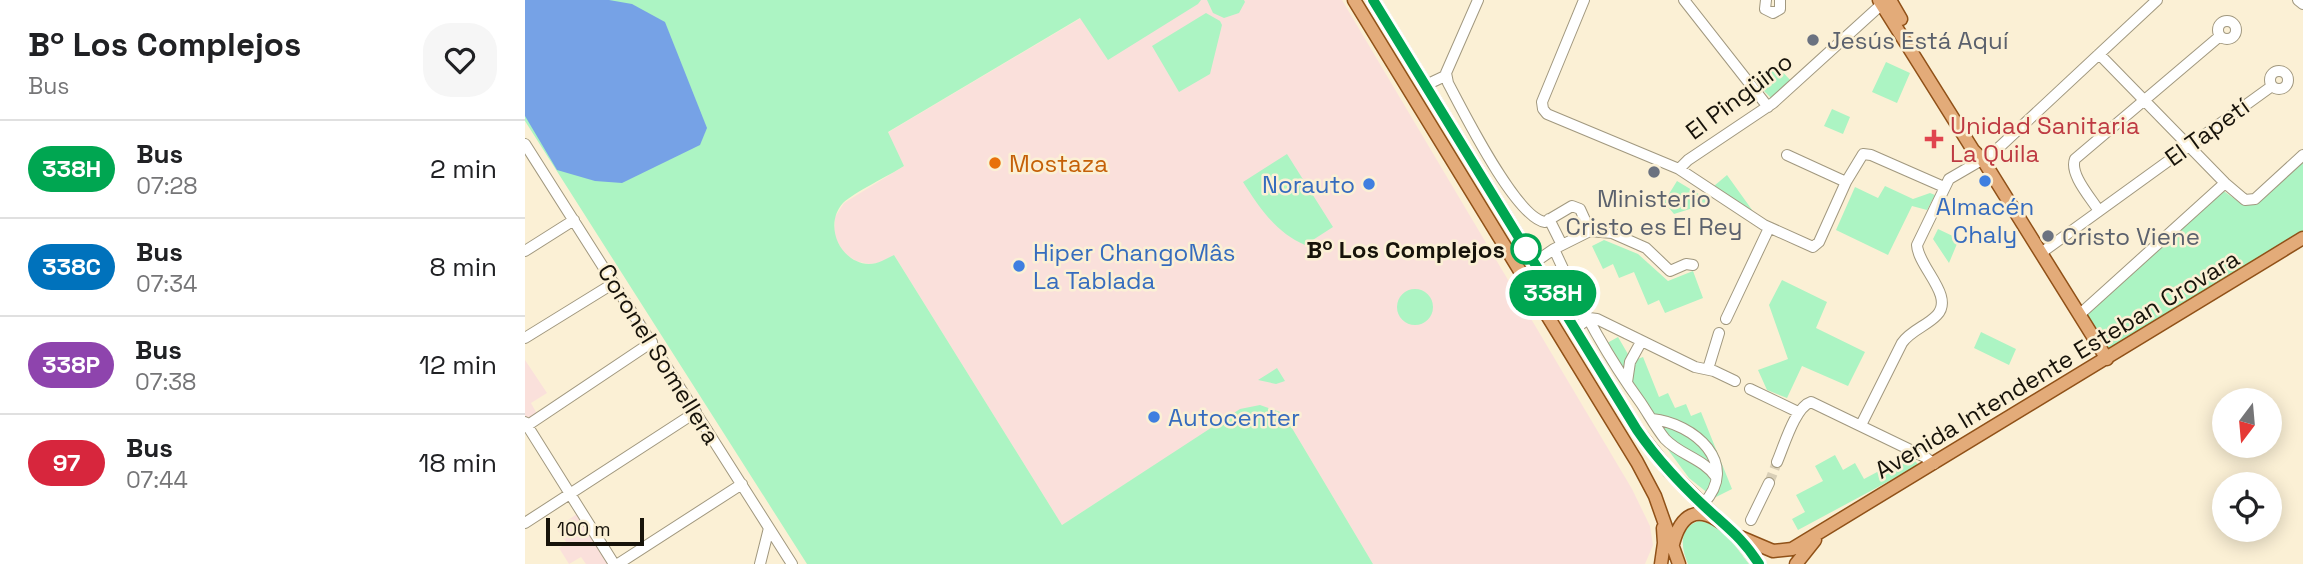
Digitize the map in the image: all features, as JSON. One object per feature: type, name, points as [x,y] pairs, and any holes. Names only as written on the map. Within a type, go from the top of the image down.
[{"type":"main road","points":[[1355,0],[1624,438],[1648,480],[1673,551]]},
{"type":"main road","points":[[1373,0],[1650,448],[1676,479],[1740,537],[1759,564]]},
{"type":"main road","points":[[1884,1],[1980,146],[1983,160],[2107,359]]},
{"type":"main road","name":"Avenida Intendente Esteban Crovara","points":[[1740,537],[1762,548],[1779,552],[1792,549],[2303,238]]},
{"type":"main road","points":[[1661,564],[1673,551],[1681,525],[1686,519],[1699,514],[1715,516]]},
{"type":"main road","name":"Avenida Intendente Esteban Crovara","points":[[1796,564],[1811,544],[1833,526]]},
{"type":"street","points":[[1426,85],[1445,76],[1478,0]]},
{"type":"street","points":[[1584,0],[1542,102],[1545,112],[1679,169],[1769,228],[1808,245],[1816,246],[1846,182],[1860,157],[1867,154],[1944,187]]},
{"type":"street","points":[[1684,0],[1768,107]]},
{"type":"street","points":[[1766,0],[1765,9],[1773,13],[1780,9],[1780,0]]},
{"type":"street","points":[[1861,425],[1902,343],[1911,333],[1936,317],[1943,304],[1942,296],[1919,256],[1917,245],[1949,179],[1983,160],[2157,0]]},
{"type":"street","points":[[2298,0],[2303,5]]},
{"type":"street","name":"El Pingüino","points":[[1679,169],[1688,160],[1768,107],[1884,1]]},
{"type":"street","points":[[2099,211],[2075,172],[2075,159],[2147,101],[2220,36]]},
{"type":"street","points":[[2099,54],[2225,183],[2245,200],[2255,199],[2303,155]]},
{"type":"street","points":[[1445,76],[1515,198],[1536,220],[1545,222],[1572,206],[1577,206],[1590,231]]},
{"type":"street","name":"El Tapetí","points":[[2041,253],[2272,86]]},
{"type":"street","name":"Coronel Somellera","points":[[525,144],[792,564]]},
{"type":"street","points":[[1787,155],[1846,182]]},
{"type":"street","points":[[525,165],[535,159]]},
{"type":"street","points":[[2079,315],[2225,183]]},
{"type":"street","points":[[1549,219],[1573,292],[1604,348],[1667,440],[1681,452],[1707,467],[1716,477]]},
{"type":"street","points":[[525,251],[574,220]]},
{"type":"street","points":[[1725,319],[1769,228]]},
{"type":"street","points":[[1535,262],[1558,246],[1590,231],[1612,233],[1646,248],[1670,271],[1686,264],[1693,265]]},
{"type":"street","points":[[525,338],[614,283]]},
{"type":"street","points":[[1575,329],[1589,318],[1597,318],[1695,367],[1708,369],[1735,381]]},
{"type":"street","points":[[1708,369],[1719,333]]},
{"type":"street","points":[[1627,383],[1630,362],[1641,341]]},
{"type":"street","points":[[652,342],[526,425],[570,495],[616,564],[742,485]]},
{"type":"street","points":[[1750,389],[1798,412]]},
{"type":"street","points":[[1777,462],[1798,412],[1805,404],[1815,402],[1934,464]]},
{"type":"street","points":[[525,523],[696,412]]},
{"type":"street","points":[[1652,419],[1677,424],[1699,438],[1713,455],[1716,477],[1714,491],[1703,504]]},
{"type":"street","points":[[1751,520],[1769,483]]},
{"type":"street","points":[[760,564],[769,528]]},
{"type":"shaded area","points":[[1201,0],[1342,0],[1632,489],[1650,526],[1653,545],[1645,564],[1373,564],[1283,413],[1240,410],[1062,525],[894,255],[880,263],[869,264],[856,261],[844,253],[834,236],[835,217],[844,203],[904,166],[887,133],[1081,18]]},
{"type":"shaded area","points":[[525,360],[547,393],[531,403],[537,414],[530,418],[525,416]]},
{"type":"shaded area","points":[[577,514],[608,564],[586,564],[581,557],[569,564],[559,548],[567,543],[556,528]]},
{"type":"green space","points":[[525,0],[1201,0],[1108,60],[1080,18],[888,132],[904,166],[843,203],[837,212],[835,232],[843,250],[859,262],[876,263],[894,255],[1062,525],[1240,409],[1260,405],[1283,413],[1373,564],[807,564],[525,121]]},
{"type":"green space","points":[[1207,0],[1245,2],[1239,13],[1224,18],[1213,13]]},
{"type":"green space","points":[[1206,13],[1222,25],[1210,74],[1179,92],[1152,46]]},
{"type":"green space","points":[[1886,62],[1910,73],[1897,103],[1872,92]]},
{"type":"green space","points":[[1777,66],[1793,83],[1774,101],[1758,85]]},
{"type":"green space","points":[[1832,109],[1850,117],[1843,134],[1824,126]]},
{"type":"green space","points":[[1287,154],[1333,227],[1305,245],[1285,234],[1277,226],[1243,182]]},
{"type":"green space","points":[[2303,161],[2303,232],[2113,348],[2104,347],[2086,315],[2088,311],[2221,191],[2242,204],[2256,203]]},
{"type":"green space","points":[[1727,175],[1755,214],[1714,186]]},
{"type":"green space","points":[[1677,181],[1712,202],[1674,214],[1664,202]]},
{"type":"green space","points":[[1885,186],[1913,199],[1930,193],[1935,195],[1927,210],[1912,206],[1888,255],[1836,230],[1855,187],[1878,198]]},
{"type":"green space","points":[[1938,229],[1959,239],[1949,263],[1933,239]]},
{"type":"green space","points":[[1604,240],[1638,254],[1668,281],[1693,271],[1703,298],[1665,313],[1659,300],[1648,305],[1634,272],[1619,278],[1613,264],[1603,269],[1592,246]]},
{"type":"green space","points":[[1782,280],[1827,302],[1816,328],[1865,352],[1848,386],[1802,366],[1787,398],[1767,390],[1758,370],[1788,359],[1769,305]]},
{"type":"green space","points":[[1415,289],[1428,294],[1433,307],[1428,320],[1415,325],[1402,320],[1397,307],[1402,294]]},
{"type":"green space","points":[[1981,332],[2016,349],[2009,365],[1974,348]]},
{"type":"green space","points":[[1618,337],[1632,361],[1643,357],[1659,397],[1668,393],[1675,408],[1686,404],[1691,416],[1701,412],[1732,489],[1714,498],[1689,478],[1649,424],[1600,347]]},
{"type":"green space","points":[[1277,368],[1285,381],[1276,384],[1258,380]]},
{"type":"green space","points":[[1835,455],[1843,470],[1855,463],[1864,479],[1909,455],[1919,465],[1798,530],[1792,519],[1805,512],[1796,495],[1823,481],[1815,466]]},
{"type":"green space","points":[[1699,521],[1721,531],[1749,564],[1688,564],[1683,545],[1684,533]]},
{"type":"water","points":[[525,0],[609,0],[632,4],[665,22],[707,128],[700,145],[622,183],[595,181],[557,170],[525,116]]},
{"type":"tunnel","points":[[1769,483],[1777,462]]},
{"type":"bus line","name":"338H","points":[[1373,0],[1637,430],[1669,471],[1740,537],[1759,564]]},
{"type":"place","name":"Jesús Está Aquí","points":[[1813,40]]},
{"type":"place","name":"Unidad Sanitaria La Quila","points":[[1934,139]]},
{"type":"place","name":"Mostaza","points":[[995,163]]},
{"type":"place","name":"Ministerio Cristo es El Rey","points":[[1654,172]]},
{"type":"place","name":"Almacén Chaly","points":[[1985,181]]},
{"type":"place","name":"Norauto","points":[[1369,184]]},
{"type":"place","name":"Cristo Viene","points":[[2048,236]]},
{"type":"place","name":"Bº Los Complejos","points":[[1526,249]]},
{"type":"place","name":"Hiper ChangoMâs La Tablada","points":[[1019,266]]},
{"type":"place","name":"Autocenter","points":[[1154,417]]}]
